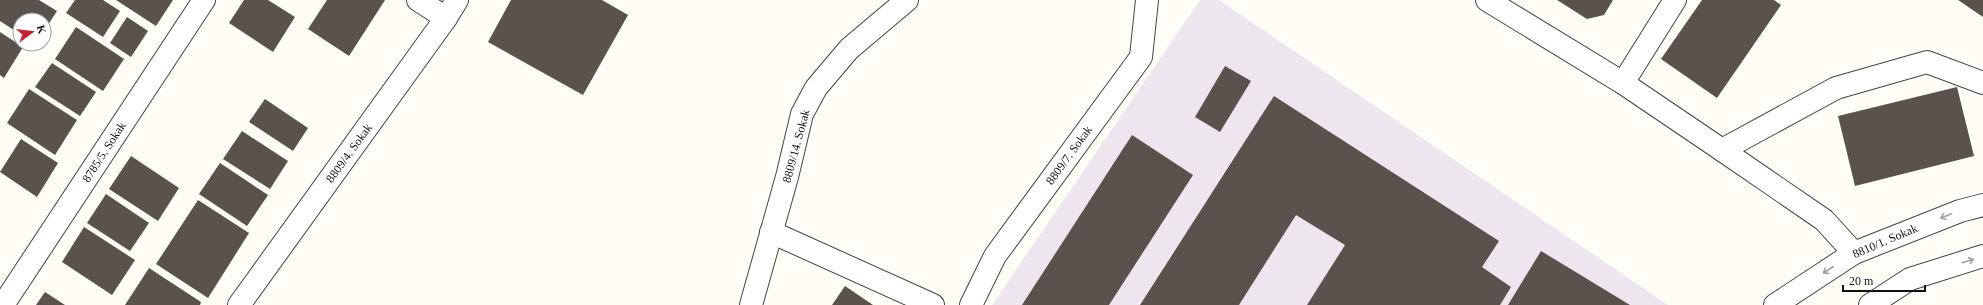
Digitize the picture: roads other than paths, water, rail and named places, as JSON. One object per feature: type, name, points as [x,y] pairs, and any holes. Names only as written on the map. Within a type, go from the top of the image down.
[{"type":"street","name":"8785/5. Sokak","points":[[3,305],[204,0]]},
{"type":"street","points":[[418,0],[451,9]]},
{"type":"street","name":"8809/14. Sokak","points":[[751,305],[787,177],[802,114],[816,88],[849,50],[908,0]]},
{"type":"street","name":"8809/7. Sokak","points":[[971,305],[995,256],[1141,57],[1147,0]]},
{"type":"street","points":[[1487,0],[1623,83],[1824,220],[1854,253]]},
{"type":"street","points":[[1623,83],[1675,0]]},
{"type":"street","name":"8809/4. Sokak","points":[[239,305],[451,9]]},
{"type":"street","points":[[1722,150],[1836,88],[1927,62],[1983,83]]},
{"type":"street","name":"8810/1. Sokak","points":[[1774,305],[1854,253],[1960,211],[1983,206]]},
{"type":"street","points":[[771,232],[933,305]]},
{"type":"street","points":[[1870,305],[1910,279],[1983,256]]}]
